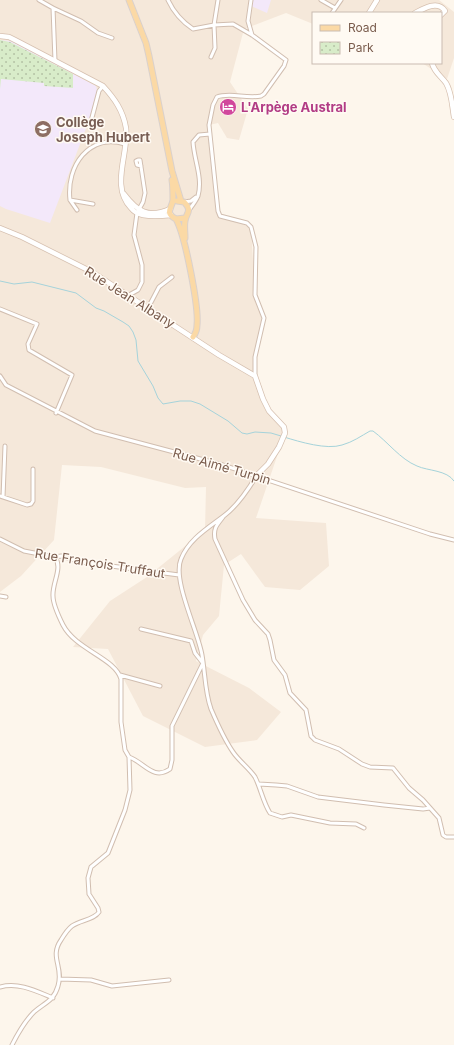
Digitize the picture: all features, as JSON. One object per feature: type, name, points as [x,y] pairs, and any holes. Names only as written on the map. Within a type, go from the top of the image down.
[{"type":"main road","points":[[129,0],[146,43],[172,171],[183,201],[187,205],[189,212],[185,218],[185,247]]},
{"type":"main road","points":[[172,171],[173,203],[170,209],[171,215],[176,220],[180,228],[195,299],[198,325],[193,336]]},
{"type":"main road","points":[[173,203],[183,201]]},
{"type":"main road","points":[[176,220],[185,218]]},
{"type":"street","points":[[39,0],[81,21],[98,33],[112,38]]},
{"type":"street","points":[[168,0],[177,16],[193,29],[214,25],[234,24],[252,35],[286,60],[284,66],[261,96],[223,95],[217,97],[213,105],[209,125],[218,211],[220,216],[247,223],[252,227],[256,247],[255,294],[264,318],[255,357],[255,376],[263,399],[269,410],[284,427],[285,433],[268,464],[257,475],[245,494],[224,515],[193,539],[180,560],[178,568],[179,575],[186,605],[198,637],[203,656],[210,707],[233,753],[254,775],[270,813],[282,817],[291,815],[330,823],[356,824],[364,828]]},
{"type":"street","points":[[211,57],[215,48],[214,25],[218,0]]},
{"type":"street","points":[[251,0],[248,21],[252,35]]},
{"type":"street","points":[[321,0],[335,8]]},
{"type":"street","points":[[333,12],[341,0]]},
{"type":"street","points":[[370,12],[376,0]]},
{"type":"street","points":[[417,12],[426,6],[434,4],[444,8],[445,11],[442,15]]},
{"type":"street","points":[[53,8],[55,61]]},
{"type":"street","points":[[0,36],[9,37],[103,86],[109,92],[121,111],[126,127],[122,183],[124,194],[138,212],[153,217],[171,215]]},
{"type":"street","points":[[432,64],[434,69],[446,84],[450,92],[454,117]]},
{"type":"street","points":[[90,125],[103,86]]},
{"type":"street","points":[[189,212],[198,196],[199,187],[198,169],[193,149],[193,142],[199,135],[210,134]]},
{"type":"street","points":[[77,210],[70,200],[69,186],[73,172],[79,160],[87,151],[98,143],[117,141],[125,144]]},
{"type":"street","points":[[129,295],[138,290],[142,282],[142,265],[134,235],[138,212],[143,202],[145,193],[141,166]]},
{"type":"street","points":[[183,201],[191,201],[198,196]]},
{"type":"street","points":[[70,200],[93,204]]},
{"type":"street","points":[[138,212],[153,214],[170,209]]},
{"type":"street","name":"Rue Jean Albany","points":[[0,228],[22,237],[92,272],[193,336],[219,355],[255,376]]},
{"type":"street","points":[[148,308],[159,287],[172,277]]},
{"type":"street","points":[[0,308],[37,324],[28,344],[29,350],[72,375],[56,413]]},
{"type":"street","name":"Rue Aimé Turpin","points":[[0,376],[6,385],[56,413],[95,432],[257,475],[423,532],[454,540]]},
{"type":"street","points":[[5,446],[1,497],[27,505],[31,504],[33,501],[33,469]]},
{"type":"street","points":[[224,515],[214,532],[215,539],[243,600],[255,620],[268,634],[274,660],[285,675],[290,693],[306,710],[311,736],[315,740],[339,749],[362,764],[370,767],[393,768],[409,788],[424,800],[439,818],[443,835],[446,837],[454,837]]},
{"type":"street","name":"Rue François Truffaut","points":[[0,539],[24,551],[55,557],[61,556],[81,562],[179,575]]},
{"type":"street","points":[[12,1045],[17,1034],[34,1012],[53,998],[60,979],[59,966],[55,952],[61,939],[72,926],[96,916],[99,912],[89,894],[88,878],[93,864],[108,853],[125,810],[130,790],[129,757],[125,750],[121,722],[120,675],[115,668],[73,638],[64,626],[53,597],[58,567],[55,557]]},
{"type":"street","points":[[0,596],[6,597]]},
{"type":"street","points":[[141,629],[191,641],[195,653],[203,663]]},
{"type":"street","points":[[129,757],[152,772],[162,774],[170,769],[172,760],[172,726],[203,663]]},
{"type":"street","points":[[120,675],[160,686]]},
{"type":"street","points":[[259,784],[286,786],[318,797],[423,809],[430,808]]},
{"type":"street","points":[[60,979],[91,980],[112,986],[169,980]]},
{"type":"street","points":[[0,987],[16,986],[31,988],[53,998]]},
{"type":"shaded area","points":[[0,0],[439,0],[454,12],[454,58],[447,79],[424,64],[442,64],[442,12],[312,12],[312,24],[286,13],[244,29],[230,82],[248,109],[239,140],[227,138],[218,123],[209,125],[218,211],[226,218],[251,227],[255,295],[264,318],[255,357],[255,376],[263,399],[280,421],[285,433],[256,518],[326,523],[329,566],[300,590],[265,587],[241,554],[224,565],[219,616],[203,635],[196,661],[249,688],[281,712],[257,740],[205,747],[143,716],[108,649],[73,647],[110,601],[147,577],[205,530],[206,487],[185,488],[101,467],[62,465],[54,540],[21,576],[0,592]]},
{"type":"shaded area","points":[[253,0],[271,0],[267,13],[251,6]]},
{"type":"shaded area","name":"Collège Joseph Hubert","points":[[0,40],[11,41],[96,86],[97,90],[88,123],[50,223],[0,206]]},
{"type":"green space","points":[[0,40],[10,42],[73,74],[73,88],[44,86],[44,83],[1,79],[0,89]]},
{"type":"waterway","points":[[0,281],[14,284],[32,282],[76,293],[96,308],[129,326],[136,340],[138,361],[153,386],[158,398],[163,404],[191,401],[200,404],[228,421],[242,433],[271,433],[281,436]]},
{"type":"waterway","points":[[284,437],[313,445],[329,447],[342,445],[357,439],[370,431],[373,431],[411,463],[421,468],[447,475],[454,481]]},
{"type":"place","name":"L'Arpège Austral","points":[[228,107]]},
{"type":"place","name":"Collège Joseph Hubert","points":[[43,129]]}]
